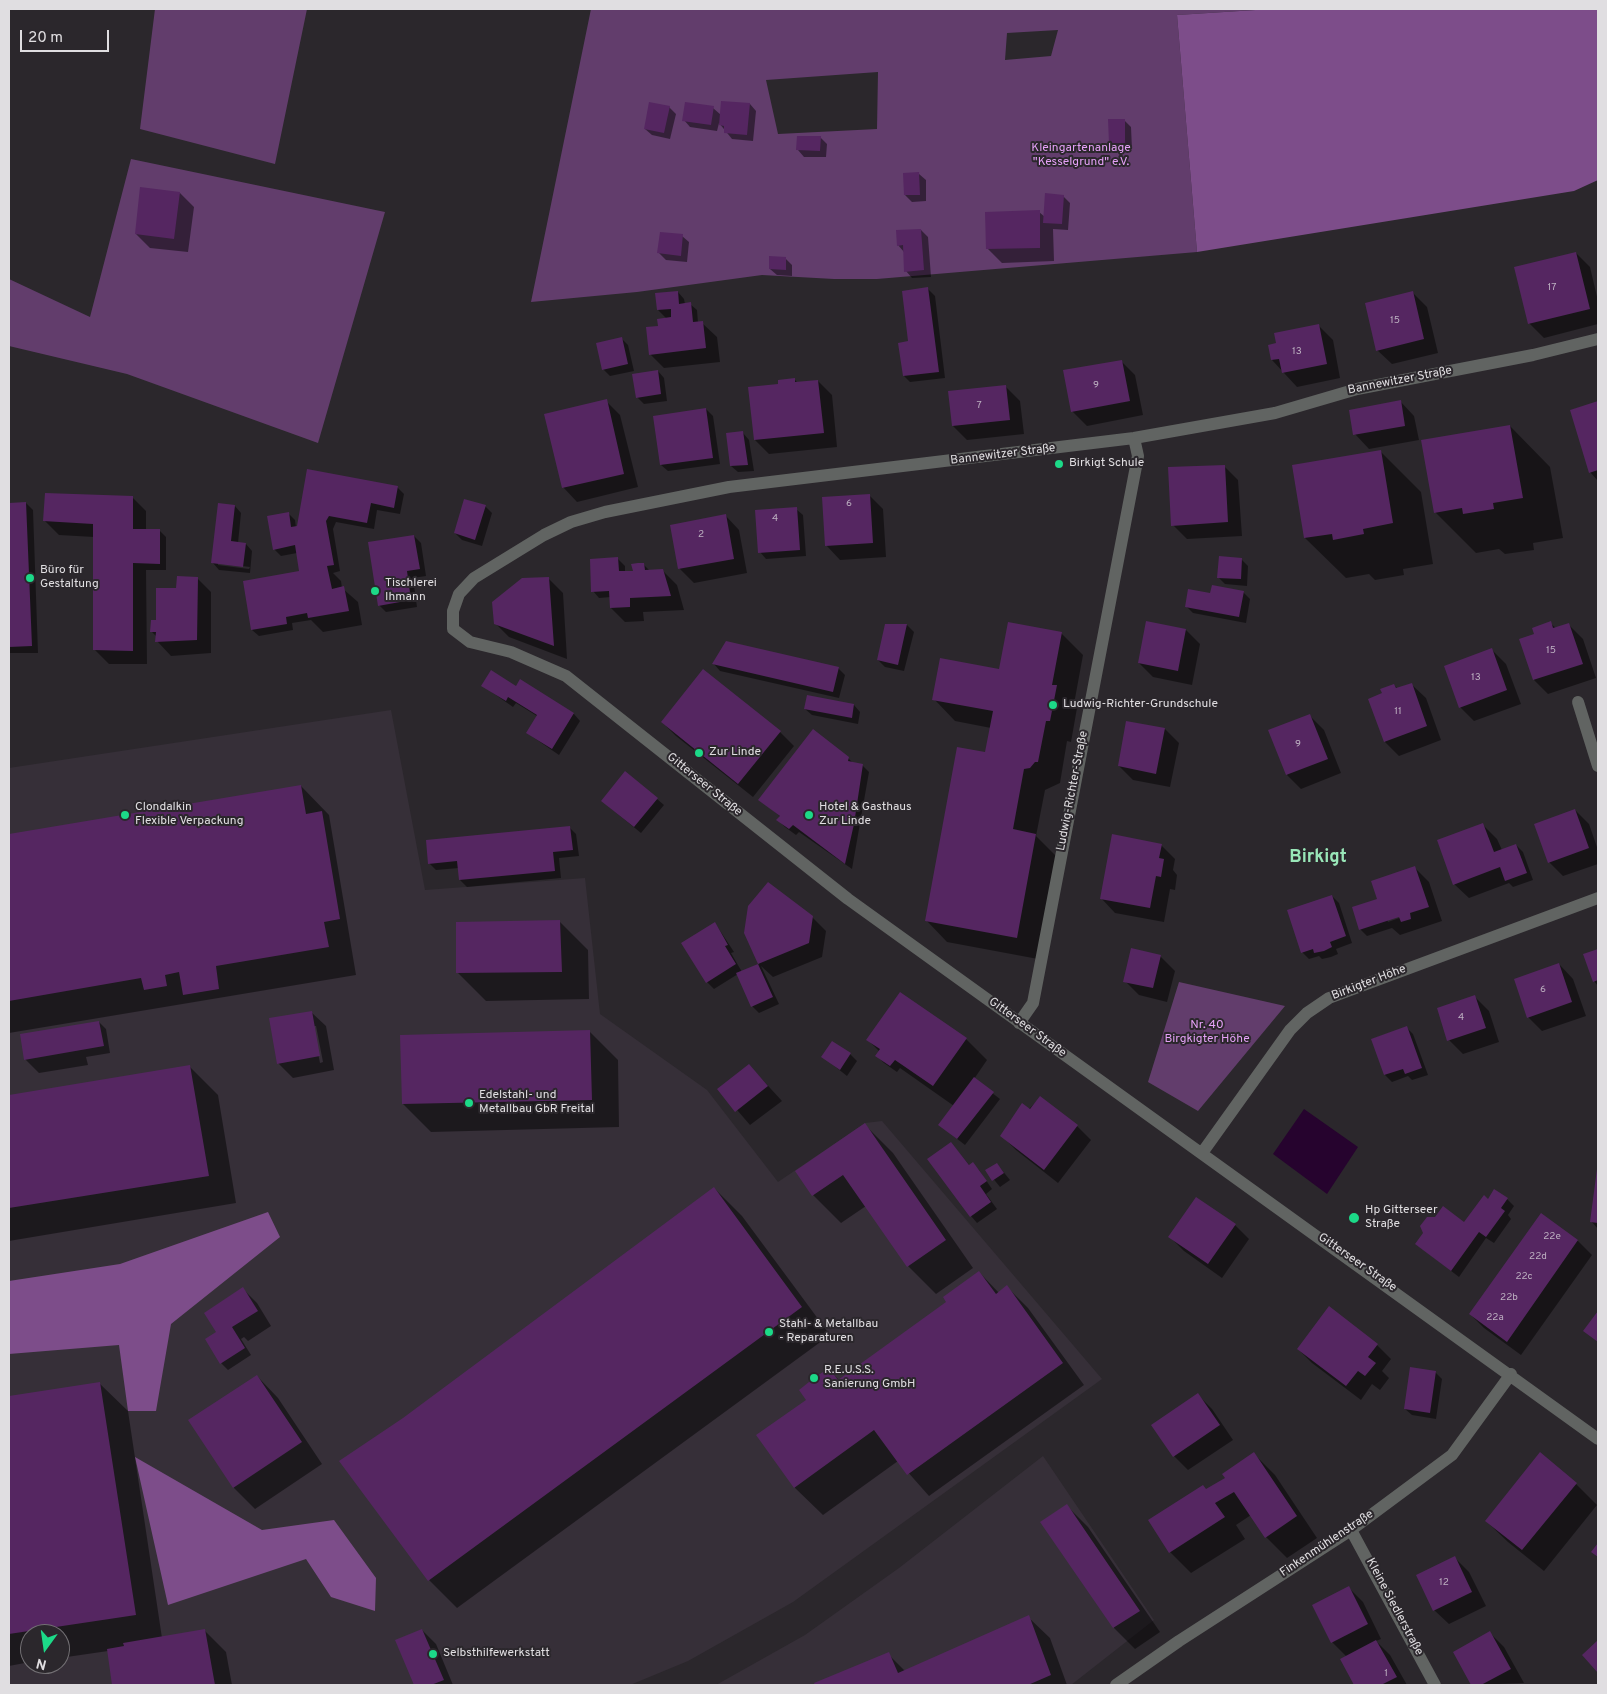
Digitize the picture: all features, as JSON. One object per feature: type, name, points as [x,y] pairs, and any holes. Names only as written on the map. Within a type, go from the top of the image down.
[{"type":"street","name":"Bannewitzer Straße","points":[[453,629],[453,611],[459,594],[474,578],[544,535],[572,522],[605,512],[729,487],[1134,438],[1275,413],[1349,391],[1533,355],[1598,339]]},
{"type":"street","name":"Ludwig-Richter-Straße","points":[[1019,1023],[1033,1003],[1138,456],[1134,438]]},
{"type":"street","name":"Gitterseer Straße","points":[[453,629],[470,642],[511,652],[566,676],[794,858],[1019,1023],[1511,1374],[1598,1439]]},
{"type":"street","points":[[1578,702],[1598,766]]},
{"type":"street","name":"Birkigter Höhe","points":[[1202,1153],[1290,1030],[1307,1013],[1329,998],[1598,898]]},
{"type":"street","name":"Finkenmühlenstraße","points":[[1116,1685],[1351,1530],[1452,1455],[1511,1374]]},
{"type":"street","name":"Kleine Siedlerstraße","points":[[1351,1530],[1435,1685]]},
{"type":"shaded area","points":[[1271,9],[1598,9],[1598,180],[1574,191],[1197,252],[1177,15]]},
{"type":"shaded area","points":[[391,710],[425,890],[585,878],[600,1014],[707,1090],[778,1182],[865,1123],[882,1121],[1102,1379],[793,1602],[688,1661],[630,1685],[9,1685],[9,768]]},
{"type":"shaded area","points":[[1304,1109],[1358,1147],[1327,1194],[1273,1154]]},
{"type":"shaded area","points":[[268,1212],[280,1237],[171,1324],[156,1411],[128,1411],[119,1345],[9,1354],[9,1281],[120,1264]]},
{"type":"shaded area","points":[[1043,1456],[1154,1620],[1071,1685],[716,1685],[805,1635],[899,1568]]},
{"type":"shaded area","points":[[135,1457],[262,1530],[334,1520],[376,1578],[375,1611],[331,1597],[306,1559],[168,1605]]},
{"type":"green space","points":[[155,9],[307,9],[275,164],[140,129]]},
{"type":"green space","name":"Kleingartenanlage \"Kesselgrund\" e.V.","points":[[591,9],[1271,9],[1177,15],[1197,252],[877,279],[762,275],[637,292],[531,302]],"holes":[[[1058,30],[1051,56],[1005,60],[1007,33]],[[878,72],[877,129],[778,134],[766,80]]]},
{"type":"green space","points":[[131,159],[385,212],[318,443],[127,374],[9,346],[9,279],[90,317]]},
{"type":"green space","name":"Nr. 40 Birgkigter Höhe","points":[[1179,982],[1285,1006],[1198,1111],[1148,1082]]},
{"type":"building","points":[[721,101],[750,103],[747,135],[724,133],[724,126],[719,125]]},
{"type":"building","points":[[649,102],[670,106],[664,133],[644,129]]},
{"type":"building","points":[[685,102],[714,106],[711,125],[682,121]]},
{"type":"building","points":[[1108,119],[1125,119],[1125,143],[1109,143]]},
{"type":"building","points":[[797,136],[821,136],[820,151],[796,150]]},
{"type":"building","points":[[919,172],[920,195],[904,195],[903,173]]},
{"type":"building","points":[[140,187],[180,192],[174,239],[135,234]]},
{"type":"building","points":[[1045,193],[1064,195],[1062,224],[1043,223]]},
{"type":"building","points":[[1040,210],[1040,248],[986,249],[985,212]]},
{"type":"building","points":[[921,229],[924,270],[904,272],[903,245],[897,246],[896,230]]},
{"type":"building","points":[[660,232],[683,234],[681,256],[657,253]]},
{"type":"building","points":[[1576,252],[1590,309],[1528,324],[1514,267]]},
{"type":"building","points":[[769,256],[786,257],[786,270],[769,269]]},
{"type":"building","points":[[928,287],[939,372],[903,376],[898,343],[908,341],[902,291]]},
{"type":"building","points":[[678,291],[679,304],[691,302],[693,322],[703,321],[706,348],[649,355],[646,327],[658,326],[657,319],[671,317],[671,309],[657,310],[655,293]]},
{"type":"building","points":[[1413,291],[1424,339],[1376,351],[1365,303]]},
{"type":"building","points":[[1319,324],[1327,364],[1282,373],[1279,359],[1271,360],[1268,345],[1276,343],[1274,333]]},
{"type":"building","points":[[622,337],[628,364],[602,370],[596,343]]},
{"type":"building","points":[[1122,360],[1130,401],[1071,412],[1063,370]]},
{"type":"building","points":[[658,370],[661,394],[636,398],[632,374]]},
{"type":"building","points":[[795,378],[795,382],[818,380],[824,433],[754,440],[748,387],[778,384],[778,380]]},
{"type":"building","points":[[1006,385],[1010,420],[952,426],[948,391]]},
{"type":"building","points":[[607,399],[624,474],[562,488],[544,414]]},
{"type":"building","points":[[1401,400],[1405,426],[1353,435],[1349,410]]},
{"type":"building","points":[[1598,401],[1598,470],[1589,473],[1570,410]]},
{"type":"building","points":[[706,408],[713,458],[660,465],[653,416]]},
{"type":"building","points":[[1510,425],[1523,498],[1493,503],[1494,509],[1463,514],[1462,508],[1434,513],[1421,440]]},
{"type":"building","points":[[743,431],[748,465],[730,466],[726,433]]},
{"type":"building","points":[[1381,450],[1393,523],[1363,529],[1364,534],[1333,540],[1332,534],[1304,538],[1292,465]]},
{"type":"building","points":[[1225,465],[1228,522],[1171,526],[1168,467]]},
{"type":"building","points":[[307,469],[398,486],[394,508],[371,503],[367,523],[329,516],[326,521],[334,565],[327,566],[332,589],[344,586],[349,611],[308,618],[307,613],[286,617],[287,624],[251,630],[243,581],[299,571],[295,545],[273,550],[267,516],[289,512],[291,527],[297,526]]},
{"type":"building","points":[[45,493],[133,496],[133,529],[160,529],[160,564],[133,563],[133,651],[93,650],[93,524],[43,521]]},
{"type":"building","points":[[870,494],[873,543],[825,546],[822,497]]},
{"type":"building","points":[[464,499],[486,505],[475,540],[454,533]]},
{"type":"building","points":[[26,502],[32,646],[9,647],[9,503]]},
{"type":"building","points":[[218,503],[235,505],[231,541],[246,543],[243,567],[211,563]]},
{"type":"building","points":[[797,507],[800,550],[758,553],[755,510]]},
{"type":"building","points":[[726,514],[734,559],[678,569],[670,525]]},
{"type":"building","points":[[414,535],[420,569],[407,571],[411,600],[378,606],[368,542]]},
{"type":"building","points":[[1219,556],[1242,558],[1241,579],[1217,578]]},
{"type":"building","points":[[618,557],[619,571],[633,571],[631,564],[638,563],[644,563],[645,570],[663,569],[671,596],[630,598],[630,607],[610,608],[609,591],[591,592],[590,559]]},
{"type":"building","points":[[177,576],[198,577],[197,640],[155,642],[156,632],[150,632],[151,620],[156,620],[156,588],[176,588]]},
{"type":"building","points":[[549,577],[554,646],[494,624],[492,602],[522,578]]},
{"type":"building","points":[[1212,585],[1244,591],[1239,617],[1185,607],[1188,589],[1210,593]]},
{"type":"building","points":[[1146,621],[1186,629],[1178,671],[1138,663]]},
{"type":"building","points":[[1551,621],[1553,628],[1569,623],[1583,664],[1533,680],[1519,639],[1534,634],[1532,628]]},
{"type":"building","points":[[1008,622],[1062,632],[1052,685],[1057,685],[1050,721],[1046,721],[1038,762],[1035,762],[1030,768],[1024,769],[1013,829],[1036,834],[1017,938],[925,921],[957,747],[985,752],[993,711],[932,700],[940,658],[999,669]]},
{"type":"building","points":[[885,624],[907,624],[898,665],[877,660]]},
{"type":"building","points":[[726,641],[839,667],[833,692],[712,664]]},
{"type":"building","points":[[1492,648],[1507,690],[1459,708],[1444,666]]},
{"type":"building","points":[[703,669],[781,731],[738,784],[661,722]]},
{"type":"building","points":[[491,670],[516,686],[520,679],[574,713],[552,749],[526,733],[537,715],[508,697],[506,701],[481,686]]},
{"type":"building","points":[[1412,683],[1427,726],[1384,742],[1368,699],[1382,693],[1380,689],[1394,684],[1396,688]]},
{"type":"building","points":[[807,695],[854,704],[852,718],[804,709]]},
{"type":"building","points":[[1310,714],[1328,759],[1286,775],[1268,730]]},
{"type":"building","points":[[1126,721],[1165,728],[1156,774],[1118,766]]},
{"type":"building","points":[[813,729],[849,757],[848,761],[863,764],[854,824],[845,864],[793,825],[789,829],[776,820],[780,816],[758,800]]},
{"type":"building","points":[[625,771],[658,798],[634,827],[601,801]]},
{"type":"building","points":[[301,785],[306,814],[322,811],[340,919],[324,922],[329,947],[216,966],[219,989],[183,995],[179,972],[165,975],[167,986],[144,990],[141,978],[9,1001],[9,834]]},
{"type":"building","points":[[1575,809],[1589,848],[1548,863],[1534,824]]},
{"type":"building","points":[[1483,823],[1494,852],[1516,844],[1527,873],[1505,881],[1500,867],[1453,885],[1437,840]]},
{"type":"building","points":[[570,826],[573,850],[553,852],[555,871],[459,880],[457,861],[428,864],[426,840]]},
{"type":"building","points":[[1112,834],[1162,844],[1159,858],[1164,859],[1161,877],[1156,876],[1150,908],[1100,899]]},
{"type":"building","points":[[1415,866],[1429,907],[1410,913],[1411,919],[1401,922],[1399,917],[1359,930],[1352,907],[1377,899],[1371,881]]},
{"type":"building","points":[[768,882],[813,916],[809,943],[758,964],[744,933],[748,906]]},
{"type":"building","points":[[1332,895],[1346,936],[1330,942],[1332,947],[1324,951],[1314,953],[1313,949],[1301,953],[1287,910]]},
{"type":"building","points":[[560,920],[562,972],[456,973],[456,922]]},
{"type":"building","points":[[715,922],[728,945],[725,946],[736,964],[706,983],[681,943]]},
{"type":"building","points":[[1131,948],[1161,955],[1153,988],[1123,982]]},
{"type":"building","points":[[1598,949],[1598,980],[1593,982],[1583,954]]},
{"type":"building","points":[[1559,963],[1572,1002],[1527,1018],[1514,979]]},
{"type":"building","points":[[758,964],[773,997],[751,1007],[736,973]]},
{"type":"building","points":[[900,992],[967,1038],[933,1086],[895,1060],[890,1066],[875,1056],[880,1049],[866,1040]]},
{"type":"building","points":[[1475,995],[1486,1028],[1447,1041],[1437,1008]]},
{"type":"building","points":[[312,1011],[320,1056],[277,1064],[269,1018]]},
{"type":"building","points":[[99,1021],[104,1046],[24,1060],[20,1034]]},
{"type":"building","points":[[1407,1026],[1422,1068],[1405,1074],[1403,1069],[1384,1075],[1371,1039]]},
{"type":"building","points":[[590,1030],[592,1100],[402,1104],[400,1035]]},
{"type":"building","points":[[832,1041],[851,1053],[840,1070],[821,1057]]},
{"type":"building","points":[[749,1064],[768,1086],[735,1112],[717,1089]]},
{"type":"building","points":[[190,1065],[209,1176],[9,1208],[9,1095]]},
{"type":"building","points":[[974,1077],[994,1092],[957,1139],[938,1125]]},
{"type":"building","points":[[1040,1096],[1078,1125],[1044,1170],[1000,1136],[1022,1103],[1030,1109]]},
{"type":"building","points":[[865,1123],[946,1240],[907,1267],[843,1175],[812,1196],[795,1171]]},
{"type":"building","points":[[951,1142],[969,1165],[973,1162],[987,1181],[980,1186],[991,1202],[970,1217],[927,1159]]},
{"type":"building","points":[[997,1163],[1004,1173],[992,1181],[985,1170]]},
{"type":"building","points":[[1598,1169],[1598,1223],[1590,1222]]},
{"type":"building","points":[[714,1187],[802,1307],[428,1581],[339,1461],[403,1418]]},
{"type":"building","points":[[1494,1189],[1508,1198],[1501,1208],[1505,1211],[1486,1237],[1479,1232],[1451,1271],[1415,1244],[1423,1233],[1420,1226],[1427,1217],[1435,1217],[1443,1206],[1464,1222],[1484,1195],[1488,1199]]},
{"type":"building","points":[[1196,1197],[1236,1224],[1208,1264],[1168,1237]]},
{"type":"building","points":[[1541,1213],[1578,1240],[1507,1342],[1469,1314]]},
{"type":"building","points":[[979,1271],[996,1294],[1007,1285],[1063,1363],[907,1475],[874,1430],[794,1488],[756,1435],[806,1400],[799,1390],[814,1378],[829,1368],[838,1380],[946,1302],[943,1297]]},
{"type":"building","points":[[243,1287],[258,1311],[232,1327],[245,1348],[220,1364],[205,1339],[216,1332],[204,1313]]},
{"type":"building","points":[[1329,1306],[1378,1344],[1368,1357],[1376,1363],[1365,1376],[1358,1371],[1346,1386],[1297,1349]]},
{"type":"building","points":[[1598,1311],[1598,1342],[1583,1331]]},
{"type":"building","points":[[1410,1367],[1436,1371],[1430,1413],[1404,1409]]},
{"type":"building","points":[[257,1375],[302,1442],[233,1488],[188,1420]]},
{"type":"building","points":[[100,1382],[136,1615],[70,1625],[20,1624],[20,1632],[9,1634],[9,1396]]},
{"type":"building","points":[[1198,1393],[1220,1425],[1173,1457],[1151,1425]]},
{"type":"building","points":[[1254,1452],[1297,1516],[1265,1538],[1234,1492],[1215,1503],[1225,1517],[1169,1553],[1148,1520],[1203,1485],[1206,1489],[1225,1478],[1222,1474]]},
{"type":"building","points":[[1540,1452],[1577,1483],[1522,1550],[1485,1521]]},
{"type":"building","points":[[1067,1504],[1140,1611],[1113,1628],[1040,1522]]},
{"type":"building","points":[[1598,1543],[1598,1557],[1591,1552]]},
{"type":"building","points":[[1455,1556],[1472,1592],[1433,1611],[1416,1575]]},
{"type":"building","points":[[1349,1586],[1368,1624],[1331,1643],[1312,1605]]},
{"type":"building","points":[[1029,1615],[1051,1675],[1028,1685],[815,1685],[814,1683],[889,1652],[898,1673]]},
{"type":"building","points":[[205,1629],[215,1685],[112,1685],[107,1649],[124,1646],[123,1643]]},
{"type":"building","points":[[422,1629],[444,1680],[431,1685],[414,1685],[395,1640]]},
{"type":"building","points":[[1490,1631],[1511,1669],[1481,1685],[1471,1685],[1453,1652]]},
{"type":"building","points":[[1376,1640],[1397,1677],[1381,1685],[1354,1685],[1340,1659]]},
{"type":"building","points":[[1598,1640],[1598,1673],[1582,1655]]},
{"type":"place","name":"Birkigt Schule","points":[[1059,464]]},
{"type":"place","name":"Büro für Gestaltung","points":[[30,578]]},
{"type":"place","name":"Tischlerei Ihmann","points":[[375,591]]},
{"type":"place","name":"Ludwig-Richter-Grundschule","points":[[1053,705]]},
{"type":"place","name":"Zur Linde","points":[[699,753]]},
{"type":"place","name":"Clondalkin Flexible Verpackung","points":[[125,815]]},
{"type":"place","name":"Hotel & Gasthaus Zur Linde","points":[[809,815]]},
{"type":"place","name":"Edelstahl- und Metallbau GbR Freital","points":[[469,1103]]},
{"type":"place","name":"Hp Gitterseer Straße","points":[[1354,1218]]},
{"type":"place","name":"Stahl- & Metallbau - Reparaturen","points":[[769,1332]]},
{"type":"place","name":"R.E.U.S.S. Sanierung GmbH","points":[[814,1378]]},
{"type":"place","name":"Selbsthilfewerkstatt","points":[[433,1654]]},
{"type":"district","name":"Birkigt","points":[[1318,858]]}]
